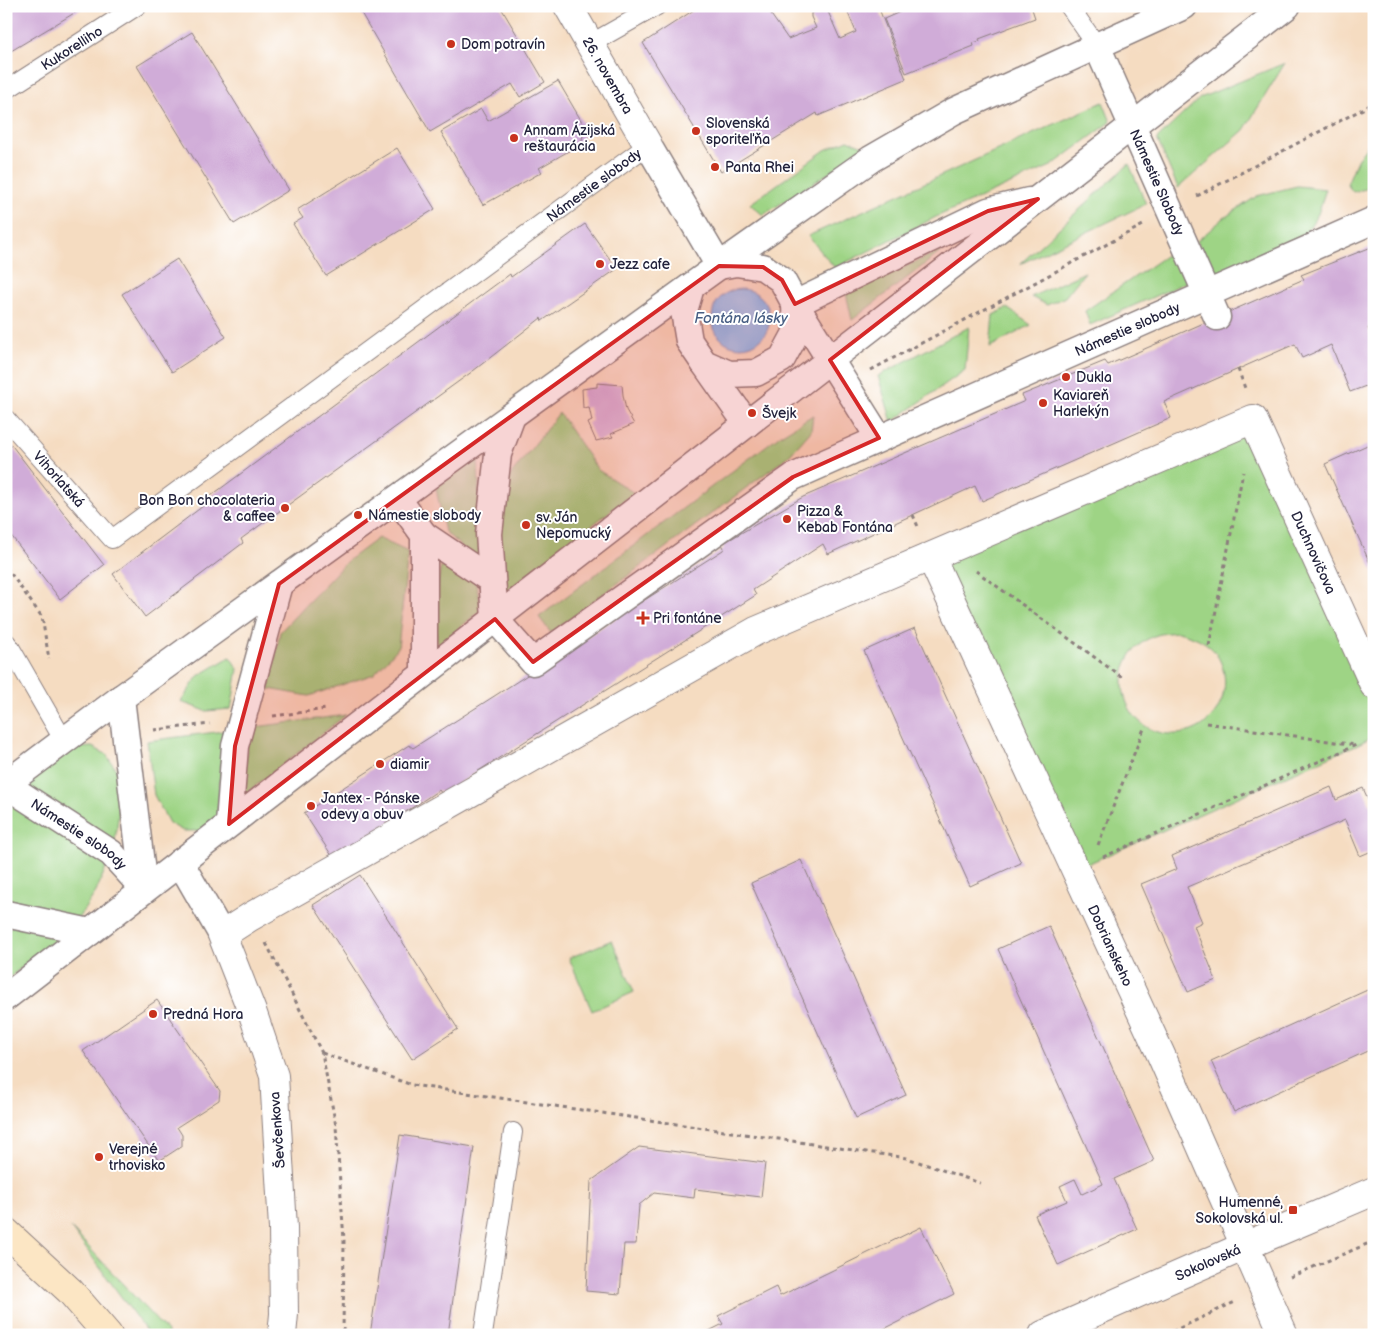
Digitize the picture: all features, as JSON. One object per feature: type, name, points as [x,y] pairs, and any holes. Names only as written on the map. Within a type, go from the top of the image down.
[{"type":"main road","points":[[6,1232],[70,1291],[108,1335]]},
{"type":"street","name":"26. novembra","points":[[568,6],[648,145]]},
{"type":"street","name":"Námestie slobody","points":[[144,890],[111,853],[6,785],[121,698],[871,158],[954,111],[1184,6]]},
{"type":"street","name":"Námestie slobody","points":[[6,998],[1287,6]]},
{"type":"street","name":"Námestie Slobody","points":[[1097,46],[1217,317]]},
{"type":"street","name":"Námestie slobody","points":[[648,145],[720,266]]},
{"type":"street","name":"Námestie slobody","points":[[795,304],[988,211],[1038,199]]},
{"type":"street","name":"Námestie slobody","points":[[495,619],[534,662],[793,477],[1374,220]]},
{"type":"street","points":[[720,266],[736,263],[762,267],[782,280],[879,438]]},
{"type":"street","points":[[691,287],[684,311],[689,341],[747,424]]},
{"type":"street","points":[[704,364],[729,374],[756,373],[782,359],[796,333],[795,304]]},
{"type":"street","points":[[495,619],[489,534],[498,454],[512,416]]},
{"type":"street","name":"Duchnovičova","points":[[939,553],[1253,419],[1374,686]]},
{"type":"street","points":[[398,499],[424,535],[491,580]]},
{"type":"street","points":[[424,535],[424,673]]},
{"type":"street","points":[[180,862],[222,935],[250,917],[756,631],[939,553]]},
{"type":"street","name":"Dobrianskeho","points":[[939,553],[1084,866],[1165,1064],[1284,1335]]},
{"type":"street","points":[[229,824],[235,746],[280,584]]},
{"type":"street","name":"Námestie slobody","points":[[121,698],[144,890]]},
{"type":"street","points":[[6,914],[90,932]]},
{"type":"street","name":"Ševčenkova","points":[[222,935],[253,1014],[274,1076],[283,1228],[284,1314],[282,1335]]},
{"type":"street","name":"Sokolovská","points":[[1043,1335],[1374,1191]]},
{"type":"lane","name":"Kukorelliho","points":[[6,90],[137,6]]},
{"type":"lane","points":[[590,44],[657,6]]},
{"type":"lane","points":[[1069,6],[1097,46]]},
{"type":"lane","name":"Námestie slobody","points":[[112,539],[648,145]]},
{"type":"lane","name":"Vihorlatská","points":[[6,419],[112,539]]},
{"type":"lane","points":[[8,645],[64,741]]},
{"type":"lane","points":[[483,1335],[513,1132]]},
{"type":"path","points":[[1209,646],[1244,466]]},
{"type":"path","points":[[939,553],[1122,678]]},
{"type":"path","points":[[6,567],[42,617]]},
{"type":"path","points":[[1084,866],[1356,745],[1206,723]]},
{"type":"path","points":[[1084,866],[1145,726]]},
{"type":"path","points":[[262,935],[322,1053],[336,1126],[344,1240],[343,1335]]},
{"type":"path","points":[[322,1053],[412,1086],[907,1158],[980,1183]]},
{"type":"path","points":[[1165,1335],[1264,1288],[1374,1241]]},
{"type":"highlighted area","points":[[1038,199],[830,360],[879,438],[793,477],[533,662],[495,619],[229,824],[235,746],[279,584],[719,266],[763,267],[782,280],[795,304],[988,211]]},
{"type":"green space","points":[[1285,63],[1244,130],[1178,188],[1157,139],[1200,98]]},
{"type":"green space","points":[[1103,102],[1111,122],[1051,166],[938,216],[835,268],[808,236]]},
{"type":"green space","points":[[1374,137],[1374,187],[1353,192],[1347,184],[1357,160]]},
{"type":"green space","points":[[848,140],[868,148],[763,215],[750,204],[825,150]]},
{"type":"green space","points":[[1129,164],[1146,204],[1020,264]]},
{"type":"green space","points":[[1297,186],[1326,189],[1318,214],[1303,237],[1261,260],[1212,276],[1197,241],[1224,218],[1257,196]]},
{"type":"green space","points":[[946,248],[852,320],[846,293]]},
{"type":"green space","points":[[1174,250],[1187,282],[1090,325],[1085,311]]},
{"type":"green space","points":[[1085,272],[1065,297],[1047,305],[1031,297]]},
{"type":"green space","points":[[1007,308],[1031,325],[990,347],[993,315]]},
{"type":"green space","points":[[969,327],[965,370],[892,422],[878,376]]},
{"type":"green space","points":[[559,413],[598,470],[634,493],[503,594],[497,537],[507,480]]},
{"type":"green space","points":[[813,415],[811,431],[789,456],[551,633],[539,617],[779,436]]},
{"type":"green space","points":[[1253,419],[1374,685],[1374,736],[1076,869],[931,557]],"holes":[[[1178,632],[1202,641],[1216,653],[1221,662],[1225,682],[1224,692],[1217,710],[1207,722],[1192,731],[1181,734],[1169,734],[1152,730],[1138,720],[1129,707],[1124,692],[1123,676],[1128,660],[1137,647],[1152,637]]]},
{"type":"green space","points":[[478,456],[481,564],[445,532],[436,488]]},
{"type":"green space","points":[[378,538],[408,552],[398,648],[374,674],[309,696],[269,689],[280,632],[347,561]]},
{"type":"green space","points":[[441,566],[475,580],[482,609],[438,646],[432,613]]},
{"type":"green space","points":[[230,657],[238,669],[231,709],[206,711],[181,702],[198,676]]},
{"type":"green space","points":[[346,715],[244,795],[248,728]]},
{"type":"green space","points":[[224,731],[217,816],[201,831],[183,831],[169,823],[154,795],[147,741]]},
{"type":"green space","points":[[92,747],[106,754],[120,776],[119,811],[114,848],[21,789],[74,748]]},
{"type":"green space","points":[[6,801],[109,860],[96,892],[75,923],[16,908],[14,902],[6,895]]},
{"type":"green space","points":[[12,926],[63,935],[6,980],[6,931]]},
{"type":"green space","points":[[612,940],[634,992],[592,1011],[569,958]]},
{"type":"green space","points":[[71,1228],[170,1335],[149,1335]]},
{"type":"water","name":"Fontána lásky","points":[[741,289],[757,294],[765,302],[770,318],[765,334],[757,342],[741,347],[725,342],[717,334],[712,318],[717,302],[725,294]]},
{"type":"building","points":[[6,6],[86,6],[6,54]]},
{"type":"building","name":"Dom potravín","points":[[357,6],[500,6],[545,82],[520,97],[512,84],[430,132]]},
{"type":"building","points":[[700,6],[765,6],[788,39],[816,28],[811,13],[826,7],[840,39],[856,32],[845,6],[878,6],[906,79],[818,116],[817,113],[721,172],[643,43]]},
{"type":"building","points":[[911,6],[1031,6],[1035,18],[979,39],[980,41],[973,43],[974,46],[906,73],[884,19]]},
{"type":"building","points":[[192,32],[289,190],[234,224],[137,66]]},
{"type":"building","name":"Annam Ázijská reštaurácia","points":[[558,81],[585,127],[581,144],[539,168],[542,172],[483,205],[441,132],[481,109],[488,121]]},
{"type":"building","points":[[397,148],[435,209],[326,276],[293,224],[303,218],[297,210]]},
{"type":"building","points":[[585,224],[617,269],[542,321],[541,318],[473,371],[241,539],[243,543],[145,617],[113,574],[211,500],[208,498],[510,274],[511,277]]},
{"type":"building","points":[[1374,246],[1374,326],[1368,328],[1374,343],[1374,383],[1350,392],[1331,345],[1302,358],[1295,344],[1164,402],[1171,418],[982,501],[975,486],[828,554],[823,544],[753,590],[756,595],[442,794],[439,790],[334,859],[304,813],[409,745],[413,748],[723,550],[722,544],[803,497],[1025,401],[1022,395],[1105,361],[1108,365],[1304,279],[1301,275]]},
{"type":"building","points":[[177,259],[226,337],[172,372],[122,294]]},
{"type":"building","points":[[597,383],[622,385],[626,410],[634,424],[611,434],[613,437],[596,441],[588,423],[592,421],[589,407],[583,408],[582,389],[597,387]]},
{"type":"building","points":[[6,438],[104,565],[60,599],[6,529]]},
{"type":"building","points":[[1374,442],[1374,572],[1325,464]]},
{"type":"building","points":[[915,628],[1021,863],[970,886],[864,651]]},
{"type":"building","points":[[1331,787],[1336,800],[1363,788],[1374,813],[1374,850],[1360,856],[1345,820],[1187,887],[1202,922],[1194,926],[1216,980],[1188,992],[1141,884],[1177,869],[1172,856]]},
{"type":"building","points":[[801,860],[906,1095],[856,1118],[751,883]]},
{"type":"building","points":[[360,875],[458,1029],[412,1059],[313,905]]},
{"type":"building","points":[[1049,926],[1154,1161],[1114,1179],[1137,1229],[1058,1265],[1035,1215],[1067,1201],[1060,1186],[1075,1179],[1082,1194],[1103,1184],[998,949]]},
{"type":"building","points":[[1374,987],[1374,1048],[1234,1112],[1211,1061]]},
{"type":"building","points":[[157,1000],[220,1091],[219,1100],[177,1127],[182,1135],[182,1146],[159,1161],[83,1051]]},
{"type":"building","points":[[400,1135],[474,1147],[448,1335],[370,1335]]},
{"type":"building","points":[[639,1147],[765,1163],[761,1197],[695,1189],[694,1198],[654,1193],[639,1205],[636,1244],[624,1244],[620,1294],[586,1291],[591,1181]]},
{"type":"building","points":[[921,1227],[954,1294],[872,1335],[701,1335],[723,1324],[718,1316],[776,1287],[780,1296]]},
{"type":"place","name":"Dom potravín","points":[[451,44]]},
{"type":"place","name":"Slovenská sporiteľňa","points":[[696,131]]},
{"type":"place","name":"Annam Ázijská reštaurácia","points":[[514,138]]},
{"type":"place","name":"Panta Rhei","points":[[715,167]]},
{"type":"place","name":"Jezz cafe","points":[[600,264]]},
{"type":"place","name":"Dukla","points":[[1066,377]]},
{"type":"place","name":"Kaviareň Harlekýn","points":[[1043,403]]},
{"type":"place","name":"Švejk","points":[[752,413]]},
{"type":"place","name":"Bon Bon chocolateria & caffee","points":[[285,508]]},
{"type":"place","name":"Námestie slobody","points":[[358,515]]},
{"type":"place","name":"Pizza & Kebab Fontána","points":[[787,519]]},
{"type":"place","name":"sv. Ján Nepomucký","points":[[526,525]]},
{"type":"place","name":"Pri fontáne","points":[[643,618]]},
{"type":"place","name":"diamir","points":[[380,764]]},
{"type":"place","name":"Jantex - Pánske odevy a obuv","points":[[311,806]]},
{"type":"place","name":"Predná Hora","points":[[153,1014]]},
{"type":"place","name":"Verejné trhovisko","points":[[99,1157]]},
{"type":"place","name":"Humenné, Sokolovská ul.","points":[[1293,1210]]}]
